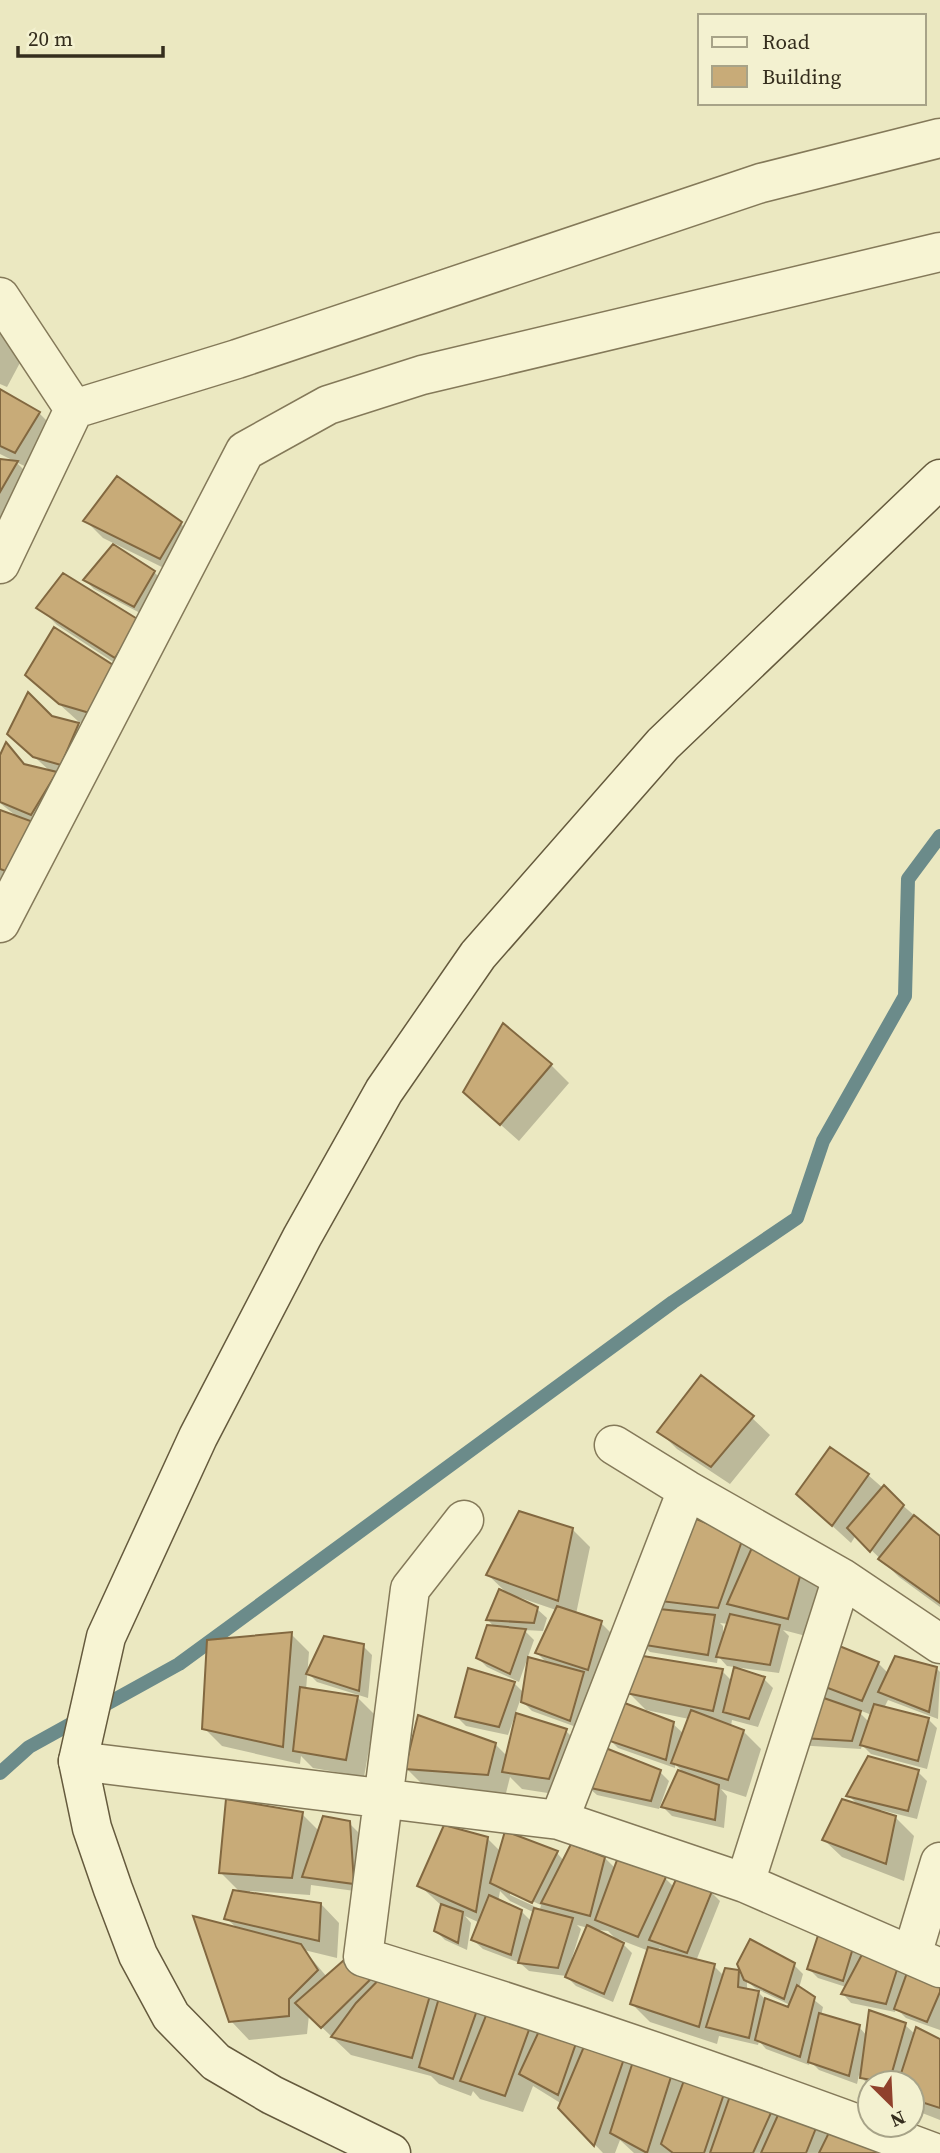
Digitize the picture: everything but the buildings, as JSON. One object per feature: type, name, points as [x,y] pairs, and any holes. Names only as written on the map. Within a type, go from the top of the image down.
[{"type":"street","points":[[0,564],[74,409],[237,359],[761,183],[940,138]]},
{"type":"street","points":[[0,923],[245,451],[328,405],[422,375],[940,252]]},
{"type":"street","points":[[0,297],[74,409]]},
{"type":"street","points":[[391,2153],[272,2095],[216,2062],[172,2016],[138,1955],[92,1828],[81,1748],[106,1637],[198,1437],[302,1237],[384,1091],[478,955],[663,744],[940,479]]},
{"type":"street","points":[[614,1445],[842,1578],[940,1644]]},
{"type":"street","points":[[559,1820],[687,1490]]},
{"type":"street","points":[[464,1520],[410,1589],[363,1956],[488,1995],[781,2095],[935,2153]]},
{"type":"street","points":[[745,1883],[842,1578]]},
{"type":"street","points":[[81,1748],[385,1798],[559,1820],[745,1883],[926,1962],[940,1862]]},
{"type":"waterway","points":[[0,1773],[29,1747],[179,1664],[673,1302],[797,1218],[823,1141],[905,996],[908,879],[940,836]]}]
